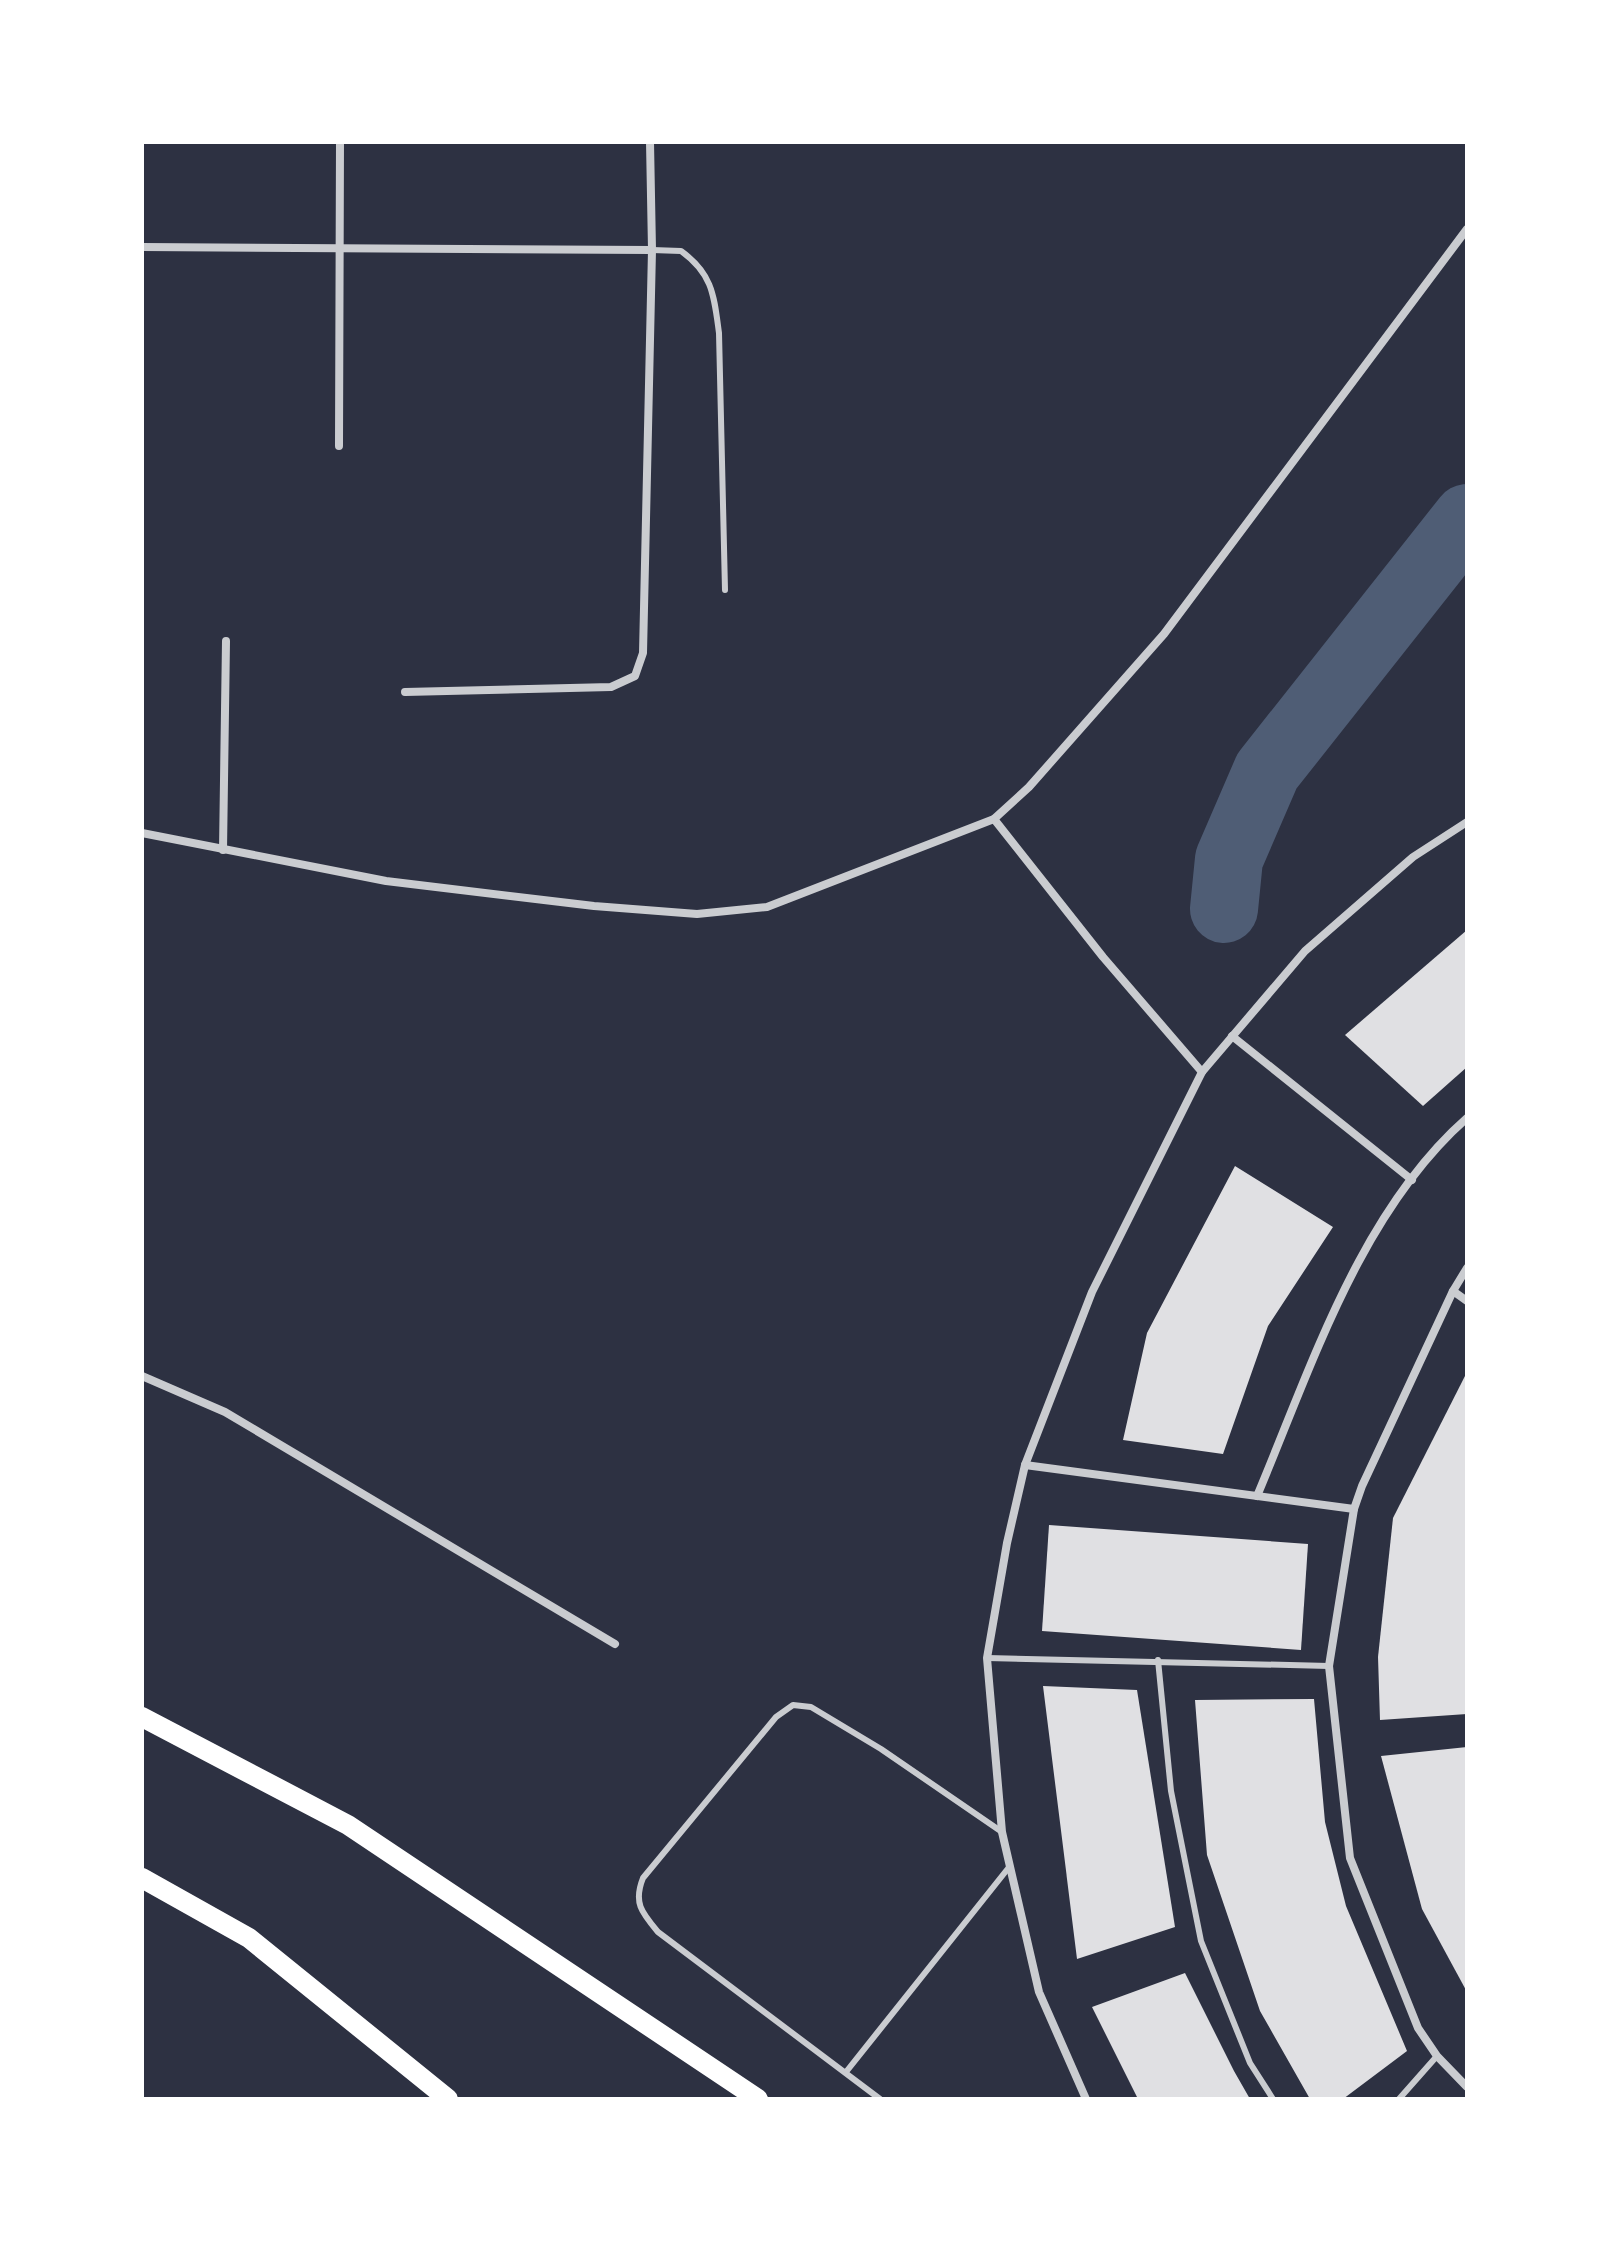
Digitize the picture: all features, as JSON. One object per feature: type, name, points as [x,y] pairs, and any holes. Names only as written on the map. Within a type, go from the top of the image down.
[{"type":"main road","points":[[142,1717],[348,1825],[758,2099]]},
{"type":"main road","points":[[142,1878],[249,1938],[448,2099]]},
{"type":"street","points":[[339,446],[340,142]]},
{"type":"street","points":[[405,692],[611,687],[635,676],[643,653],[652,250],[650,142]]},
{"type":"street","points":[[142,833],[386,881],[594,906],[697,914],[767,907],[994,819],[1029,787],[1164,634],[1467,229]]},
{"type":"street","points":[[142,247],[652,250]]},
{"type":"street","points":[[223,850],[226,641]]},
{"type":"street","points":[[994,819],[1103,957],[1202,1072]]},
{"type":"street","points":[[1086,2099],[1039,1992],[1002,1832],[987,1658],[1007,1543],[1025,1465],[1092,1292],[1202,1072],[1305,951],[1413,857],[1467,822]]},
{"type":"street","points":[[1232,1036],[1412,1180]]},
{"type":"street","points":[[1257,1496],[1347,1282],[1370,1238],[1440,1142],[1467,1118]]},
{"type":"street","points":[[1467,1268],[1453,1291],[1354,1509],[1329,1666],[1350,1858],[1418,2028],[1437,2056],[1467,2087]]},
{"type":"street","points":[[1453,1291],[1467,1301]]},
{"type":"street","points":[[142,1376],[225,1412],[615,1644]]},
{"type":"street","points":[[1025,1465],[1354,1509]]},
{"type":"lane","points":[[652,250],[681,251],[705,273],[714,293],[719,333],[725,590]]},
{"type":"lane","points":[[987,1658],[1329,1666]]},
{"type":"lane","points":[[1158,1660],[1171,1791],[1201,1941],[1250,2063],[1273,2099]]},
{"type":"lane","points":[[880,2099],[658,1932],[642,1913],[637,1892],[643,1878],[776,1717],[793,1705],[811,1707],[881,1749],[1002,1832]]},
{"type":"lane","points":[[846,2072],[1010,1866]]},
{"type":"lane","points":[[1399,2099],[1437,2056]]},
{"type":"building","points":[[1467,930],[1467,1067],[1423,1106],[1345,1035]]},
{"type":"building","points":[[1235,1166],[1333,1227],[1268,1326],[1223,1454],[1123,1440],[1147,1333]]},
{"type":"building","points":[[1467,1372],[1467,1714],[1380,1720],[1378,1657],[1393,1518]]},
{"type":"building","points":[[1049,1525],[1308,1544],[1301,1650],[1042,1631]]},
{"type":"building","points":[[1043,1686],[1137,1690],[1175,1927],[1077,1959]]},
{"type":"building","points":[[1314,1699],[1325,1822],[1346,1906],[1407,2051],[1343,2099],[1310,2099],[1260,2011],[1207,1855],[1195,1700]]},
{"type":"building","points":[[1467,1747],[1467,1992],[1422,1909],[1381,1756]]},
{"type":"building","points":[[1185,1973],[1250,2099],[1138,2099],[1092,2007]]},
{"type":"waterway","points":[[1224,909],[1229,859],[1267,771],[1467,518]]}]
